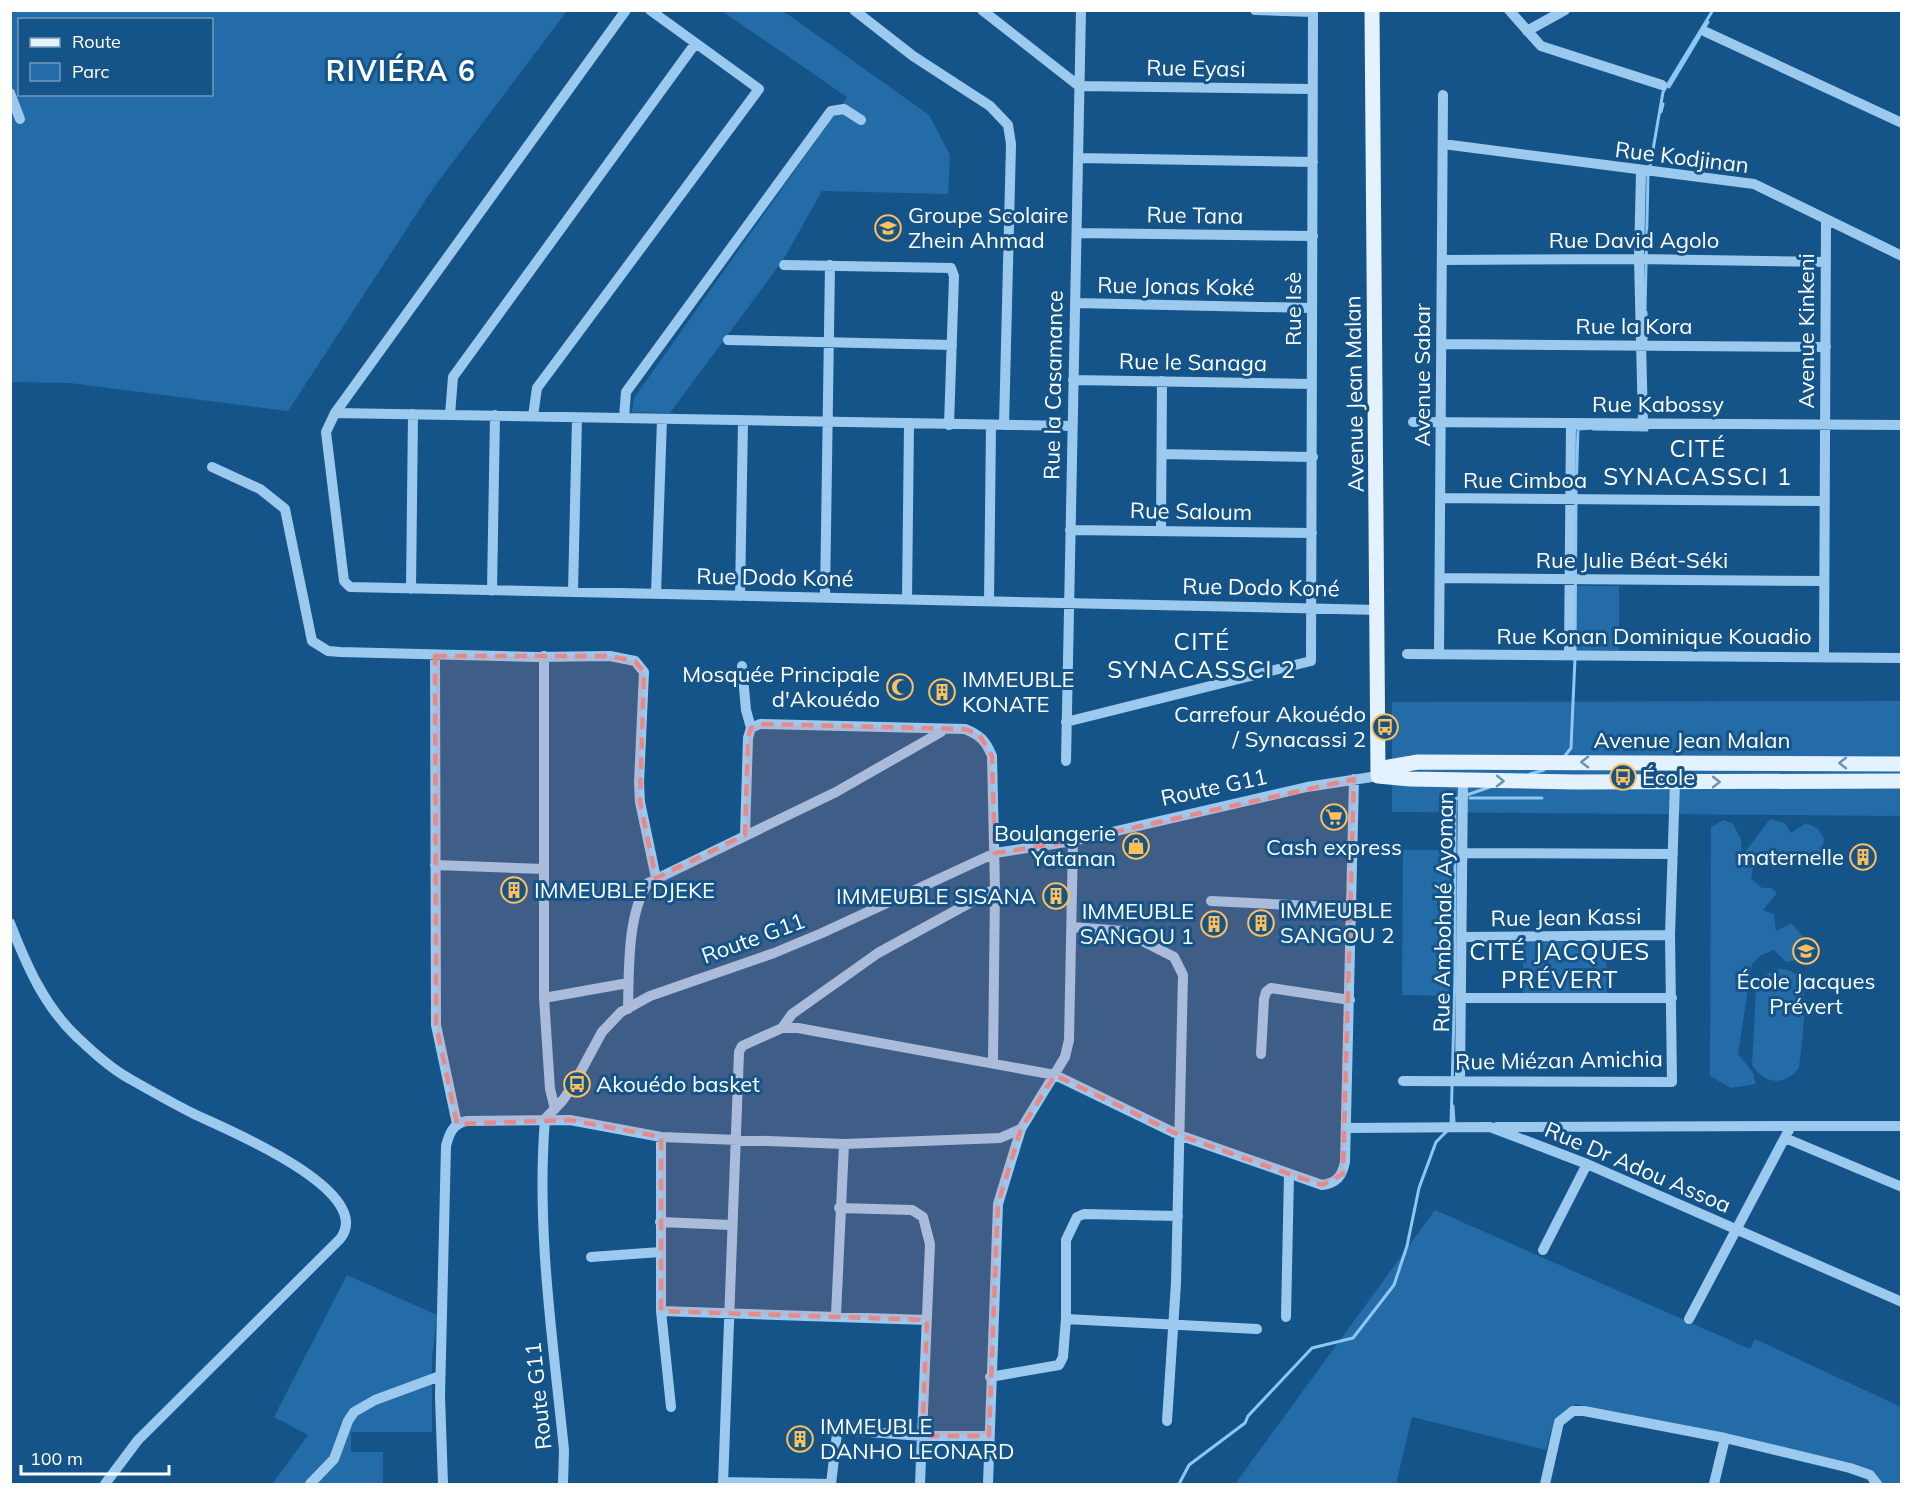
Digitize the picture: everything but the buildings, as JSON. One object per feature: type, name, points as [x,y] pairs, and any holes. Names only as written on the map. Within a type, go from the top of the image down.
[{"type":"main road","name":"Avenue Jean Malan","points":[[1372,10],[1378,776]]},
{"type":"main road","name":"Avenue Jean Malan","points":[[1378,776],[1389,767],[1418,762],[1902,764]]},
{"type":"main road","name":"Avenue Jean Malan","points":[[1378,776],[1463,780],[1902,782]]},
{"type":"street","name":"Rue Dodo Koné","points":[[626,10],[335,413],[326,432],[344,581],[350,587],[1378,610]]},
{"type":"street","points":[[533,416],[537,388],[759,89],[650,10]]},
{"type":"street","points":[[854,10],[913,56],[990,106],[1008,125],[1011,144],[1004,425]]},
{"type":"street","name":"Rue la Casamance","points":[[1066,761],[1081,10]]},
{"type":"street","points":[[1255,10],[1313,11]]},
{"type":"street","points":[[1509,10],[1541,46],[1662,85]]},
{"type":"street","points":[[1527,31],[1565,10]]},
{"type":"street","points":[[985,11],[1079,86]]},
{"type":"street","name":"Rue Isè","points":[[1066,722],[1311,661],[1313,11]]},
{"type":"street","points":[[1706,33],[1902,123]]},
{"type":"street","points":[[450,415],[453,377],[695,44]]},
{"type":"street","name":"Rue Eyasi","points":[[1079,86],[1313,89]]},
{"type":"street","points":[[10,93],[20,119]]},
{"type":"street","name":"Avenue Sabar","points":[[1439,654],[1443,95]]},
{"type":"street","points":[[624,418],[626,392],[831,111],[844,109],[861,120]]},
{"type":"street","name":"Rue Kodjinan","points":[[1443,144],[1641,172],[1754,184],[1826,222],[1902,256]]},
{"type":"street","points":[[1078,158],[1313,162]]},
{"type":"street","points":[[1641,172],[1639,259],[1643,423]]},
{"type":"street","name":"Avenue Kinkeni","points":[[1824,657],[1826,222]]},
{"type":"street","name":"Rue Tana","points":[[1077,232],[1313,236]]},
{"type":"street","name":"Rue David Agolo","points":[[1442,260],[1639,259],[1826,262]]},
{"type":"street","points":[[784,265],[951,268],[954,276],[949,425]]},
{"type":"street","points":[[825,597],[827,342],[830,265]]},
{"type":"street","name":"Rue Jonas Koké","points":[[1075,303],[1312,308]]},
{"type":"street","points":[[728,340],[952,345]]},
{"type":"street","name":"Rue la Kora","points":[[1441,344],[1826,347]]},
{"type":"street","name":"Rue le Sanaga","points":[[1073,380],[1312,384]]},
{"type":"street","points":[[1161,530],[1162,381]]},
{"type":"street","points":[[335,413],[1072,426]]},
{"type":"street","points":[[411,589],[413,414]]},
{"type":"street","points":[[492,591],[495,415]]},
{"type":"street","points":[[573,592],[577,418]]},
{"type":"street","points":[[656,594],[662,419]]},
{"type":"street","points":[[740,596],[743,421]]},
{"type":"street","name":"Rue Kabossy","points":[[1413,422],[1902,425]]},
{"type":"street","points":[[1569,655],[1571,423]]},
{"type":"street","points":[[907,599],[909,424]]},
{"type":"street","points":[[989,601],[991,426]]},
{"type":"street","points":[[1162,454],[1312,457]]},
{"type":"street","points":[[212,467],[260,489],[285,509],[312,641],[328,651],[435,656],[610,656],[635,661],[644,672],[639,792],[656,878]]},
{"type":"street","name":"Rue Cimboa","points":[[1440,498],[1825,501]]},
{"type":"street","name":"Rue Saloum","points":[[1070,530],[1312,533]]},
{"type":"street","name":"Rue Julie Béat-Séki","points":[[1440,578],[1824,581]]},
{"type":"street","name":"Rue Konan Dominique Kouadio","points":[[1407,654],[1902,657]]},
{"type":"street","points":[[435,656],[436,1025],[457,1124]]},
{"type":"street","points":[[544,657],[544,998],[550,1089],[555,1109]]},
{"type":"street","points":[[742,666],[746,710],[751,728],[748,738],[745,835]]},
{"type":"street","points":[[751,728],[760,724],[965,729],[979,734],[992,756],[995,853],[993,1062]]},
{"type":"street","points":[[628,1009],[630,943],[640,901],[648,883],[836,792],[944,730]]},
{"type":"street","name":"Route G11","points":[[563,1485],[564,1450],[542,1187],[545,1119],[577,1079],[602,1032],[628,1009],[650,996],[774,953],[822,933],[995,853],[1073,841],[1148,822],[1378,776]]},
{"type":"street","points":[[989,1436],[922,1436],[852,1429],[837,1433],[831,1484],[723,1483],[731,1225],[740,1048],[782,1028],[798,1028],[1055,1075],[1179,1135],[1322,1185],[1332,1184],[1343,1174],[1346,1128],[1354,779]]},
{"type":"street","name":"Rue Ambohalé Ayoman","points":[[1460,1080],[1463,780]]},
{"type":"street","name":"Rue Miézan Amichia","points":[[1403,1081],[1672,1082],[1670,935],[1675,782]]},
{"type":"street","points":[[988,1485],[990,1377],[998,1204],[1021,1129],[1065,1057],[1069,1040],[1073,841]]},
{"type":"street","points":[[1463,853],[1673,854]]},
{"type":"street","points":[[435,865],[544,869]]},
{"type":"street","points":[[782,1028],[792,1014],[878,953],[995,889]]},
{"type":"street","points":[[1211,901],[1352,908]]},
{"type":"street","points":[[10,923],[35,983],[75,1035],[126,1077],[304,1170],[329,1192],[345,1218],[344,1231],[340,1239],[138,1440],[105,1485]]},
{"type":"street","points":[[1072,927],[1110,928],[1123,931],[1174,957],[1183,975],[1178,1216],[1167,1421]]},
{"type":"street","name":"Rue Jean Kassi","points":[[1462,937],[1670,935]]},
{"type":"street","points":[[544,998],[628,983]]},
{"type":"street","points":[[1261,1054],[1264,999],[1266,992],[1271,988],[1350,1000]]},
{"type":"street","points":[[1461,998],[1672,998]]},
{"type":"street","points":[[443,1485],[440,1376],[446,1146],[448,1135],[457,1124],[467,1121],[570,1120],[661,1137],[844,1144],[1000,1138],[1021,1129]]},
{"type":"street","points":[[1689,1319],[1791,1126]]},
{"type":"street","points":[[1490,1127],[1902,1126]]},
{"type":"street","name":"Rue Dr Adou Assoa","points":[[1346,1128],[1490,1127],[1587,1164],[1902,1302]]},
{"type":"street","points":[[661,1137],[661,1311],[671,1407]]},
{"type":"street","points":[[1785,1137],[1902,1187]]},
{"type":"street","points":[[836,1315],[839,1209],[844,1144]]},
{"type":"street","points":[[1543,1250],[1587,1164]]},
{"type":"street","points":[[1286,1317],[1289,1174]]},
{"type":"street","points":[[839,1209],[912,1210],[923,1217],[930,1244],[921,1485]]},
{"type":"street","points":[[990,1377],[1059,1365],[1063,1357],[1066,1319],[1066,1240],[1077,1217],[1084,1214],[1178,1216]]},
{"type":"street","points":[[660,1222],[731,1225]]},
{"type":"street","points":[[591,1257],[660,1252]]},
{"type":"street","points":[[661,1311],[836,1315],[927,1320]]},
{"type":"street","points":[[1066,1319],[1257,1329]]},
{"type":"street","points":[[310,1485],[334,1459],[348,1421],[354,1412],[375,1400],[440,1376]]},
{"type":"street","points":[[1545,1485],[1559,1422],[1573,1411],[1725,1438],[1850,1468],[1870,1475],[1877,1485]]},
{"type":"street","points":[[1714,1485],[1725,1438]]},
{"type":"highlighted area","points":[[435,656],[610,656],[635,661],[644,672],[640,802],[656,878],[745,835],[748,738],[751,728],[760,724],[965,729],[979,734],[992,756],[995,853],[1073,841],[1354,779],[1343,1174],[1322,1185],[1289,1174],[1179,1135],[1055,1075],[1021,1129],[998,1204],[989,1436],[922,1436],[927,1320],[661,1311],[661,1137],[570,1120],[457,1124],[436,1025]]},
{"type":"green space","points":[[11,11],[567,11],[434,187],[288,411],[70,383],[11,382]]},
{"type":"green space","points":[[722,11],[783,11],[929,115],[950,155],[948,194],[822,191],[783,260],[670,413],[632,412],[634,398],[847,97]]},
{"type":"green space","points":[[1576,586],[1619,586],[1619,650],[1575,650]]},
{"type":"green space","points":[[1901,701],[1901,816],[1392,812],[1392,702]]},
{"type":"green space","points":[[1770,819],[1785,823],[1791,833],[1806,823],[1817,828],[1824,838],[1822,851],[1813,859],[1799,851],[1754,861],[1751,879],[1762,888],[1772,888],[1777,893],[1763,910],[1774,914],[1776,931],[1791,923],[1806,940],[1800,959],[1786,962],[1774,950],[1761,955],[1752,964],[1738,1054],[1753,1073],[1756,1084],[1731,1088],[1710,1076],[1711,827],[1724,820],[1733,824],[1741,839],[1742,856]]},
{"type":"green space","points":[[1403,850],[1450,850],[1449,996],[1402,995]]},
{"type":"green space","points":[[1523,942],[1606,942],[1607,994],[1523,995]]},
{"type":"green space","points":[[1778,969],[1790,971],[1799,978],[1804,995],[1804,1008],[1799,1068],[1788,1078],[1775,1081],[1757,1072],[1752,1065],[1756,990],[1763,976]]},
{"type":"green space","points":[[1435,1210],[1750,1349],[1755,1339],[1901,1407],[1901,1484],[1876,1484],[1870,1474],[1576,1404],[1554,1420],[1546,1450],[1412,1417],[1396,1484],[1235,1484]]},
{"type":"green space","points":[[347,1275],[437,1315],[432,1359],[432,1432],[351,1432],[351,1452],[383,1452],[383,1484],[272,1484],[308,1435],[274,1417]]},
{"type":"waterway","points":[[1650,167],[1663,92],[1713,10]]},
{"type":"waterway","points":[[1669,87],[1708,22]]},
{"type":"waterway","points":[[1661,112],[1663,104]]},
{"type":"waterway","points":[[1645,311],[1648,174]]},
{"type":"waterway","points":[[1646,312],[1646,340]]},
{"type":"waterway","points":[[1576,496],[1578,429],[1594,428]]},
{"type":"waterway","points":[[1593,429],[1647,430]]},
{"type":"waterway","points":[[1575,652],[1576,502]]},
{"type":"waterway","points":[[1564,757],[1571,748],[1575,658]]},
{"type":"waterway","points":[[1530,774],[1544,770]]},
{"type":"waterway","points":[[1451,1125],[1455,974],[1455,799],[1490,787]]},
{"type":"waterway","points":[[1470,798],[1542,798]]},
{"type":"waterway","points":[[1453,1106],[1454,1122]]},
{"type":"waterway","points":[[1179,1484],[1189,1465],[1245,1423],[1248,1416],[1312,1348],[1353,1338],[1394,1285],[1407,1246],[1419,1188],[1436,1142],[1448,1130]]},
{"type":"place","name":"Groupe Scolaire Zhein Ahmad","points":[[888,228]]},
{"type":"place","name":"Mosquée Principale d'Akouédo","points":[[900,687]]},
{"type":"place","name":"IMMEUBLE KONATE","points":[[942,692]]},
{"type":"place","name":"Carrefour Akouédo / Synacassi 2","points":[[1385,727]]},
{"type":"place","name":"École","points":[[1623,777]]},
{"type":"place","name":"Cash express","points":[[1334,817]]},
{"type":"place","name":"Boulangerie Yatanan","points":[[1136,846]]},
{"type":"place","name":"maternelle","points":[[1863,857]]},
{"type":"place","name":"IMMEUBLE DJEKE","points":[[514,890]]},
{"type":"place","name":"IMMEUBLE SISANA","points":[[1056,896]]},
{"type":"place","name":"IMMEUBLE SANGOU 2","points":[[1261,923]]},
{"type":"place","name":"IMMEUBLE SANGOU 1","points":[[1214,924]]},
{"type":"place","name":"École Jacques Prévert","points":[[1806,951]]},
{"type":"place","name":"Akouédo basket","points":[[577,1084]]},
{"type":"place","name":"IMMEUBLE DANHO LEONARD","points":[[800,1439]]},
{"type":"district","name":"RIVIÉRA 6","points":[[401,71]]},
{"type":"district","name":"CITÉ SYNACASSCI 1","points":[[1698,463]]},
{"type":"district","name":"CITÉ SYNACASSCI 2","points":[[1202,656]]},
{"type":"district","name":"CITÉ JACQUES PRÉVERT","points":[[1560,966]]}]
